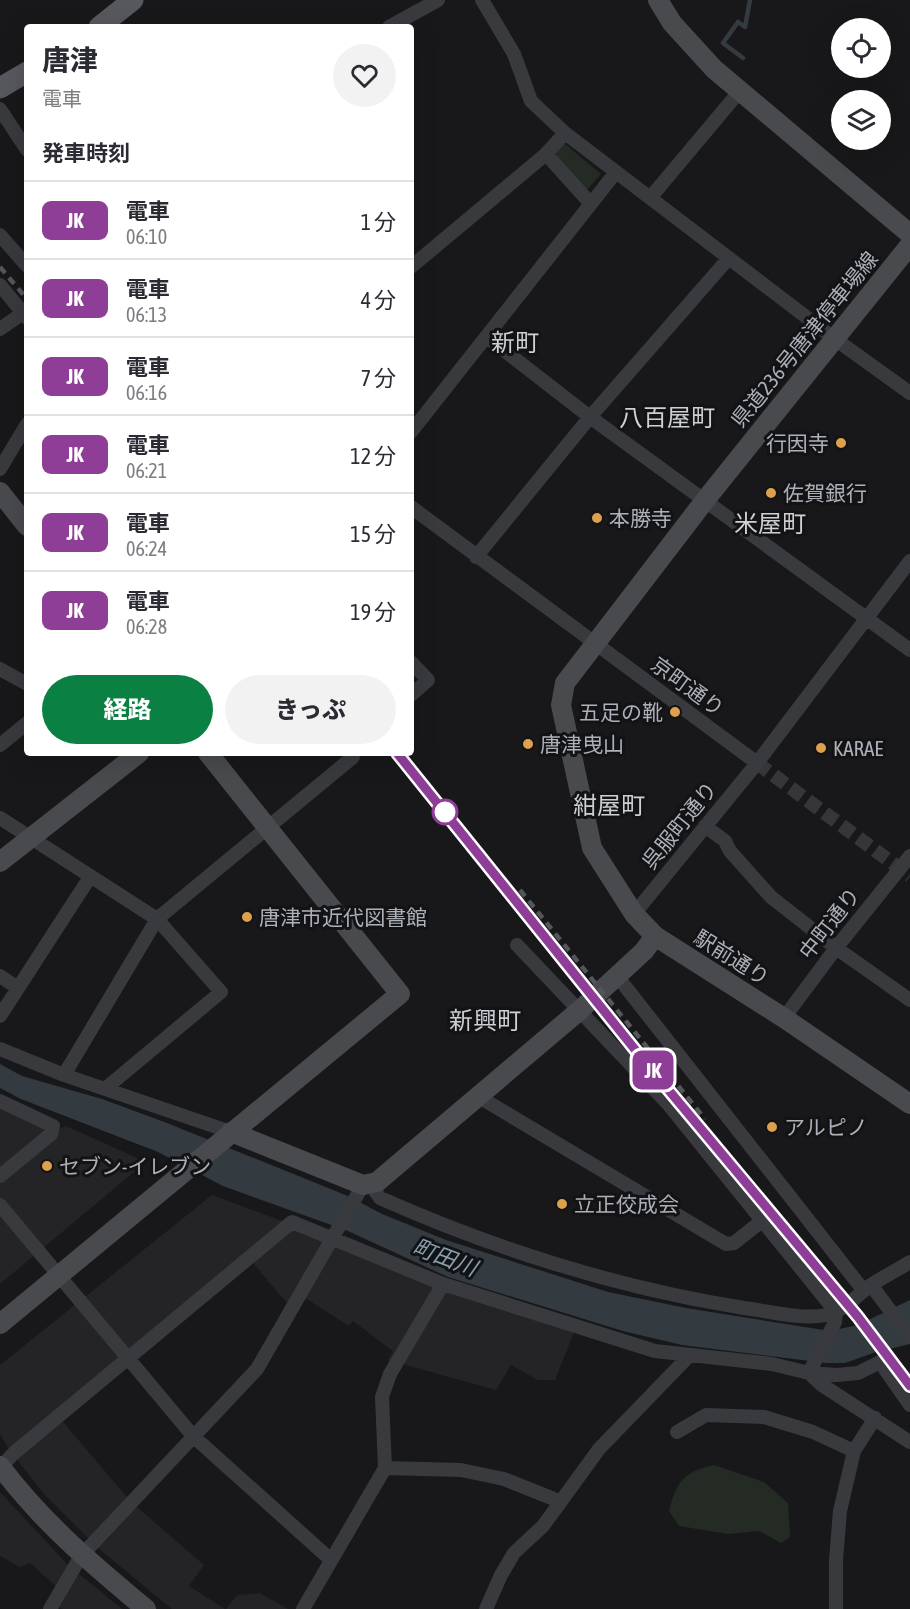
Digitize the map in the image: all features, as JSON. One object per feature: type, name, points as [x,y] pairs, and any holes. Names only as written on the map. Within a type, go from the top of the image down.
[{"type":"main road","points":[[103,24],[133,0]]},
{"type":"main road","points":[[0,88],[24,74]]},
{"type":"street","points":[[394,24],[438,0]]},
{"type":"street","points":[[482,0],[514,54],[531,101],[565,133],[835,339],[910,393]]},
{"type":"street","points":[[658,0],[692,47],[739,92],[910,234]]},
{"type":"street","points":[[650,198],[739,92]]},
{"type":"street","points":[[0,109],[24,145]]},
{"type":"street","points":[[414,264],[546,154],[565,133]]},
{"type":"street","points":[[546,154],[591,204]]},
{"type":"street","points":[[414,428],[616,172]]},
{"type":"street","points":[[0,235],[24,263]]},
{"type":"street","name":"県道236号唐津停車場線","points":[[655,936],[634,914],[592,848],[561,705],[565,683],[706,499],[910,245]]},
{"type":"street","points":[[476,557],[590,417],[729,258]]},
{"type":"street","points":[[0,285],[24,312]]},
{"type":"street","points":[[0,329],[24,315]]},
{"type":"street","points":[[487,337],[590,417],[706,499],[910,650]]},
{"type":"street","points":[[0,469],[24,429]]},
{"type":"street","points":[[0,492],[24,522]]},
{"type":"street","name":"京町通り","points":[[414,509],[757,763]]},
{"type":"street","name":"呉服町通り","points":[[634,914],[757,763],[910,561]]},
{"type":"street","points":[[414,665],[428,680],[414,692]]},
{"type":"street","points":[[0,669],[24,682]]},
{"type":"street","points":[[0,745],[24,725]]},
{"type":"street","points":[[0,862],[135,756]]},
{"type":"street","points":[[0,1324],[400,994],[210,756]]},
{"type":"street","points":[[63,1075],[158,919],[352,756]]},
{"type":"street","points":[[0,818],[158,919],[221,992],[106,1088]]},
{"type":"street","points":[[705,826],[724,841],[730,851],[771,897],[836,948],[910,1000]]},
{"type":"street","name":"中町通り","points":[[784,1018],[836,948],[910,856]]},
{"type":"street","points":[[0,1016],[90,877]]},
{"type":"street","points":[[50,1609],[81,1556],[257,1369],[364,1187],[377,1182],[480,1097],[580,1010],[644,951],[655,936]]},
{"type":"street","name":"駅前通り","points":[[655,936],[784,1018],[910,1104]]},
{"type":"street","points":[[517,945],[669,1105],[764,1220],[836,1317]]},
{"type":"street","points":[[0,976],[18,988]]},
{"type":"street","points":[[616,976],[867,1288],[910,1337]]},
{"type":"street","points":[[0,1049],[63,1075],[106,1088],[364,1187],[380,1198],[439,1224],[616,1283],[764,1311],[836,1317]]},
{"type":"street","points":[[480,1097],[726,1244],[734,1243],[764,1220]]},
{"type":"street","points":[[0,1101],[52,1126],[51,1134],[0,1176]]},
{"type":"street","points":[[0,1205],[126,1359],[194,1436],[330,1559]]},
{"type":"street","points":[[146,1609],[81,1556],[36,1511],[0,1467],[292,1222],[442,1284],[655,1351],[772,1364],[809,1373],[858,1373],[880,1362],[910,1406]]},
{"type":"street","points":[[809,1373],[836,1317],[867,1288],[910,1263]]},
{"type":"street","points":[[303,1609],[330,1559],[386,1468],[382,1397],[390,1374],[442,1284]]},
{"type":"street","points":[[486,1609],[510,1560],[543,1526],[599,1449],[689,1356]]},
{"type":"street","points":[[809,1373],[822,1385],[910,1442]]},
{"type":"street","points":[[677,1432],[706,1415],[764,1417],[813,1432],[854,1451]]},
{"type":"street","points":[[836,1609],[836,1560],[840,1511],[854,1451],[874,1418]]},
{"type":"street","points":[[386,1468],[461,1470],[504,1479],[559,1501]]},
{"type":"shaded area","points":[[564,143],[601,174],[586,191],[555,154]]},
{"type":"shaded area","points":[[0,1107],[58,1130],[66,1126],[146,1162],[0,1284]]},
{"type":"shaded area","points":[[212,1195],[575,1330],[555,1380],[538,1380],[511,1365],[496,1390],[388,1360],[393,1351],[353,1321],[349,1326],[297,1293],[288,1304],[245,1254],[54,1411],[130,1501],[204,1565],[189,1586],[225,1609],[172,1609],[99,1549],[44,1494],[11,1452],[0,1434],[0,1365]]},
{"type":"shaded area","points":[[714,1465],[764,1482],[788,1503],[790,1537],[781,1543],[759,1531],[728,1534],[679,1526],[669,1511],[679,1485],[683,1479],[695,1471]]},
{"type":"shaded area","points":[[0,1492],[68,1565],[122,1609],[62,1609],[50,1602],[58,1588],[30,1563],[20,1567],[0,1556]]},
{"type":"shaded area","points":[[260,1593],[288,1609],[226,1609],[237,1595]]},
{"type":"water","name":"町田川","points":[[0,1064],[22,1076],[102,1099],[167,1123],[348,1196],[382,1214],[446,1240],[608,1292],[686,1308],[830,1331],[858,1325],[910,1300],[910,1344],[876,1352],[845,1363],[826,1363],[682,1345],[623,1331],[448,1277],[348,1231],[223,1186],[158,1152],[21,1099],[0,1088]]},
{"type":"waterway","points":[[743,58],[723,43],[738,22],[745,27],[750,0]]},
{"type":"tunnel","points":[[757,763],[910,876]]},
{"type":"railway","points":[[0,267],[24,295]]},
{"type":"railway","points":[[399,756],[641,1057],[858,1317],[910,1386]]},
{"type":"railway","points":[[520,890],[705,1119]]},
{"type":"train","name":"JK","points":[[399,756],[540,928],[641,1057],[858,1317],[910,1386]]},
{"type":"place","name":"行因寺","points":[[841,443]]},
{"type":"place","name":"佐賀銀行","points":[[771,493]]},
{"type":"place","name":"本勝寺","points":[[597,518]]},
{"type":"place","name":"五足の靴","points":[[675,712]]},
{"type":"place","name":"唐津曳山","points":[[528,744]]},
{"type":"place","name":"KARAE","points":[[821,748]]},
{"type":"place","name":"唐津市近代図書館","points":[[247,917]]},
{"type":"place","name":"アルピノ","points":[[772,1127]]},
{"type":"place","name":"セブン-イレブン","points":[[47,1166]]},
{"type":"place","name":"立正佼成会","points":[[562,1204]]},
{"type":"district","name":"新町","points":[[515,342]]},
{"type":"district","name":"八百屋町","points":[[667,417]]},
{"type":"district","name":"米屋町","points":[[770,523]]},
{"type":"district","name":"紺屋町","points":[[609,805]]},
{"type":"district","name":"新興町","points":[[485,1020]]}]
